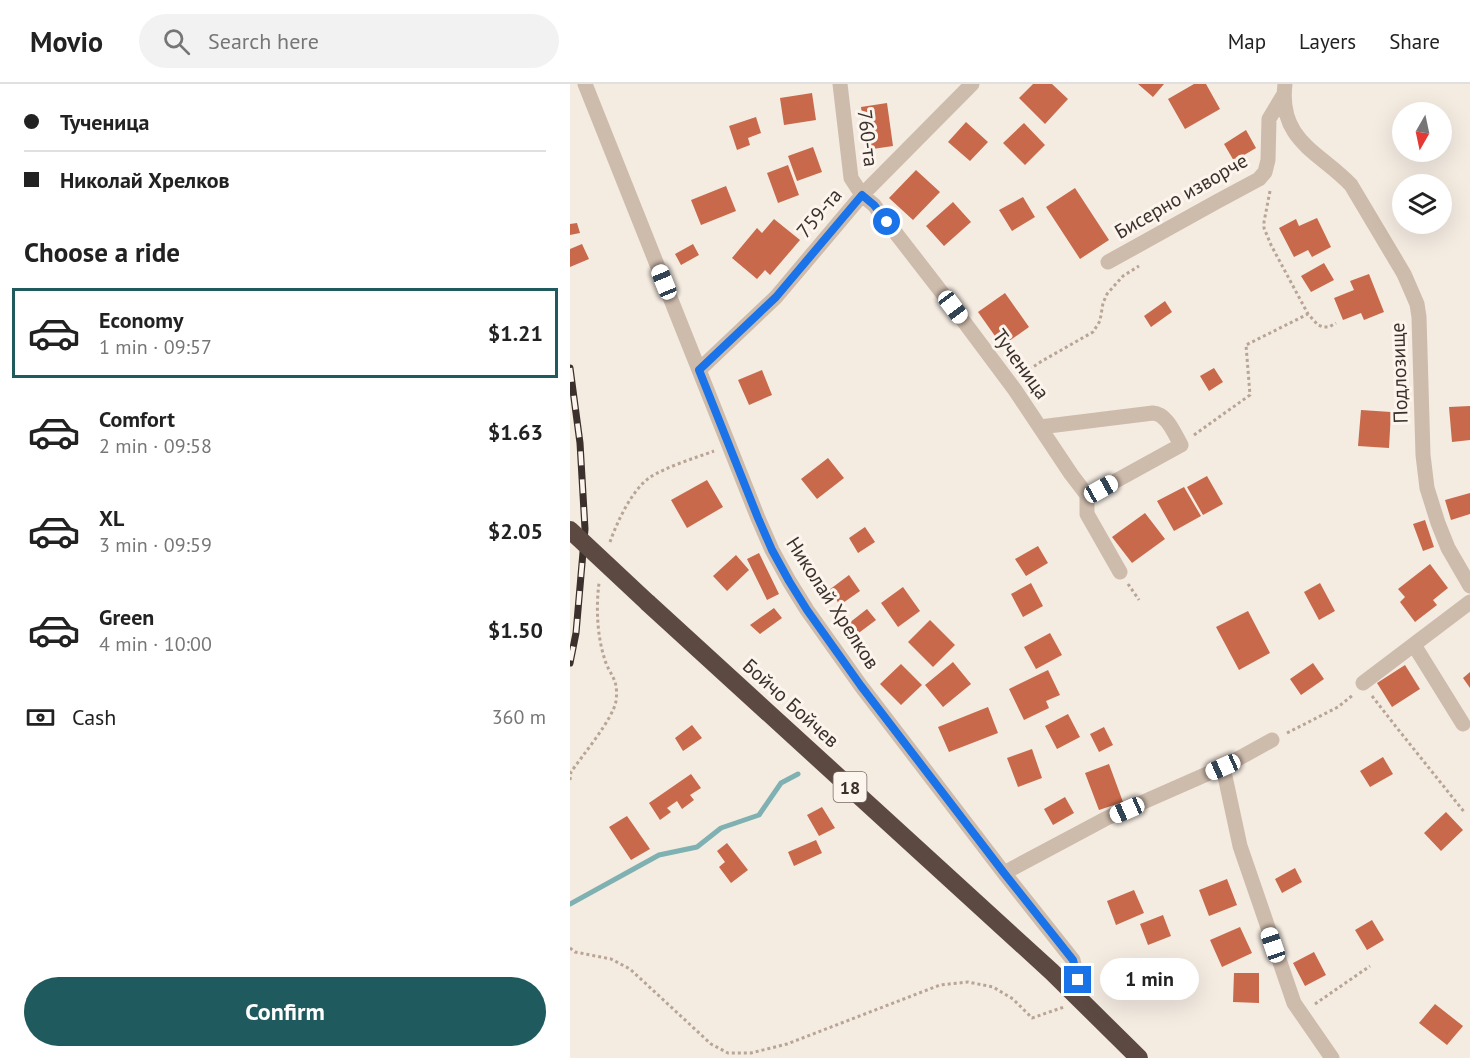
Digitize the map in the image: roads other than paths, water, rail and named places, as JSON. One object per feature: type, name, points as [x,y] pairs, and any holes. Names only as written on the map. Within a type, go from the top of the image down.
[{"type":"highway","name":"Бойчо Бойчев","points":[[570,530],[1082,1000],[1139,1058]]},
{"type":"street","name":"Николай Хрелков","points":[[585,84],[772,550],[807,610],[861,686],[1073,960],[1082,1000]]},
{"type":"street","name":"760-та","points":[[840,84],[851,178],[862,195]]},
{"type":"street","name":"759-та","points":[[699,370],[776,297],[862,195],[972,84]]},
{"type":"street","name":"Бисерно изворче","points":[[1108,262],[1262,176],[1268,160],[1269,119],[1285,89]]},
{"type":"street","name":"Подлозище","points":[[1285,89],[1288,119],[1295,133],[1304,145],[1351,185],[1404,274],[1417,304],[1423,455],[1427,488],[1448,548],[1470,586]]},
{"type":"street","name":"Тученица","points":[[862,195],[874,205],[1010,383],[1087,495],[1087,514],[1120,572]]},
{"type":"street","points":[[1040,427],[1153,413],[1164,417],[1181,445],[1087,495]]},
{"type":"street","points":[[1363,683],[1470,602]]},
{"type":"street","points":[[1414,645],[1463,724]]},
{"type":"street","points":[[1004,873],[1107,818],[1223,767],[1272,740]]},
{"type":"street","points":[[1223,767],[1240,846],[1283,974],[1294,1003],[1332,1058]]},
{"type":"waterway","points":[[570,904],[659,855],[697,847],[721,828],[759,815],[781,783],[798,774]]},
{"type":"railway","points":[[570,368],[580,443],[585,529],[576,633],[570,663]]}]
